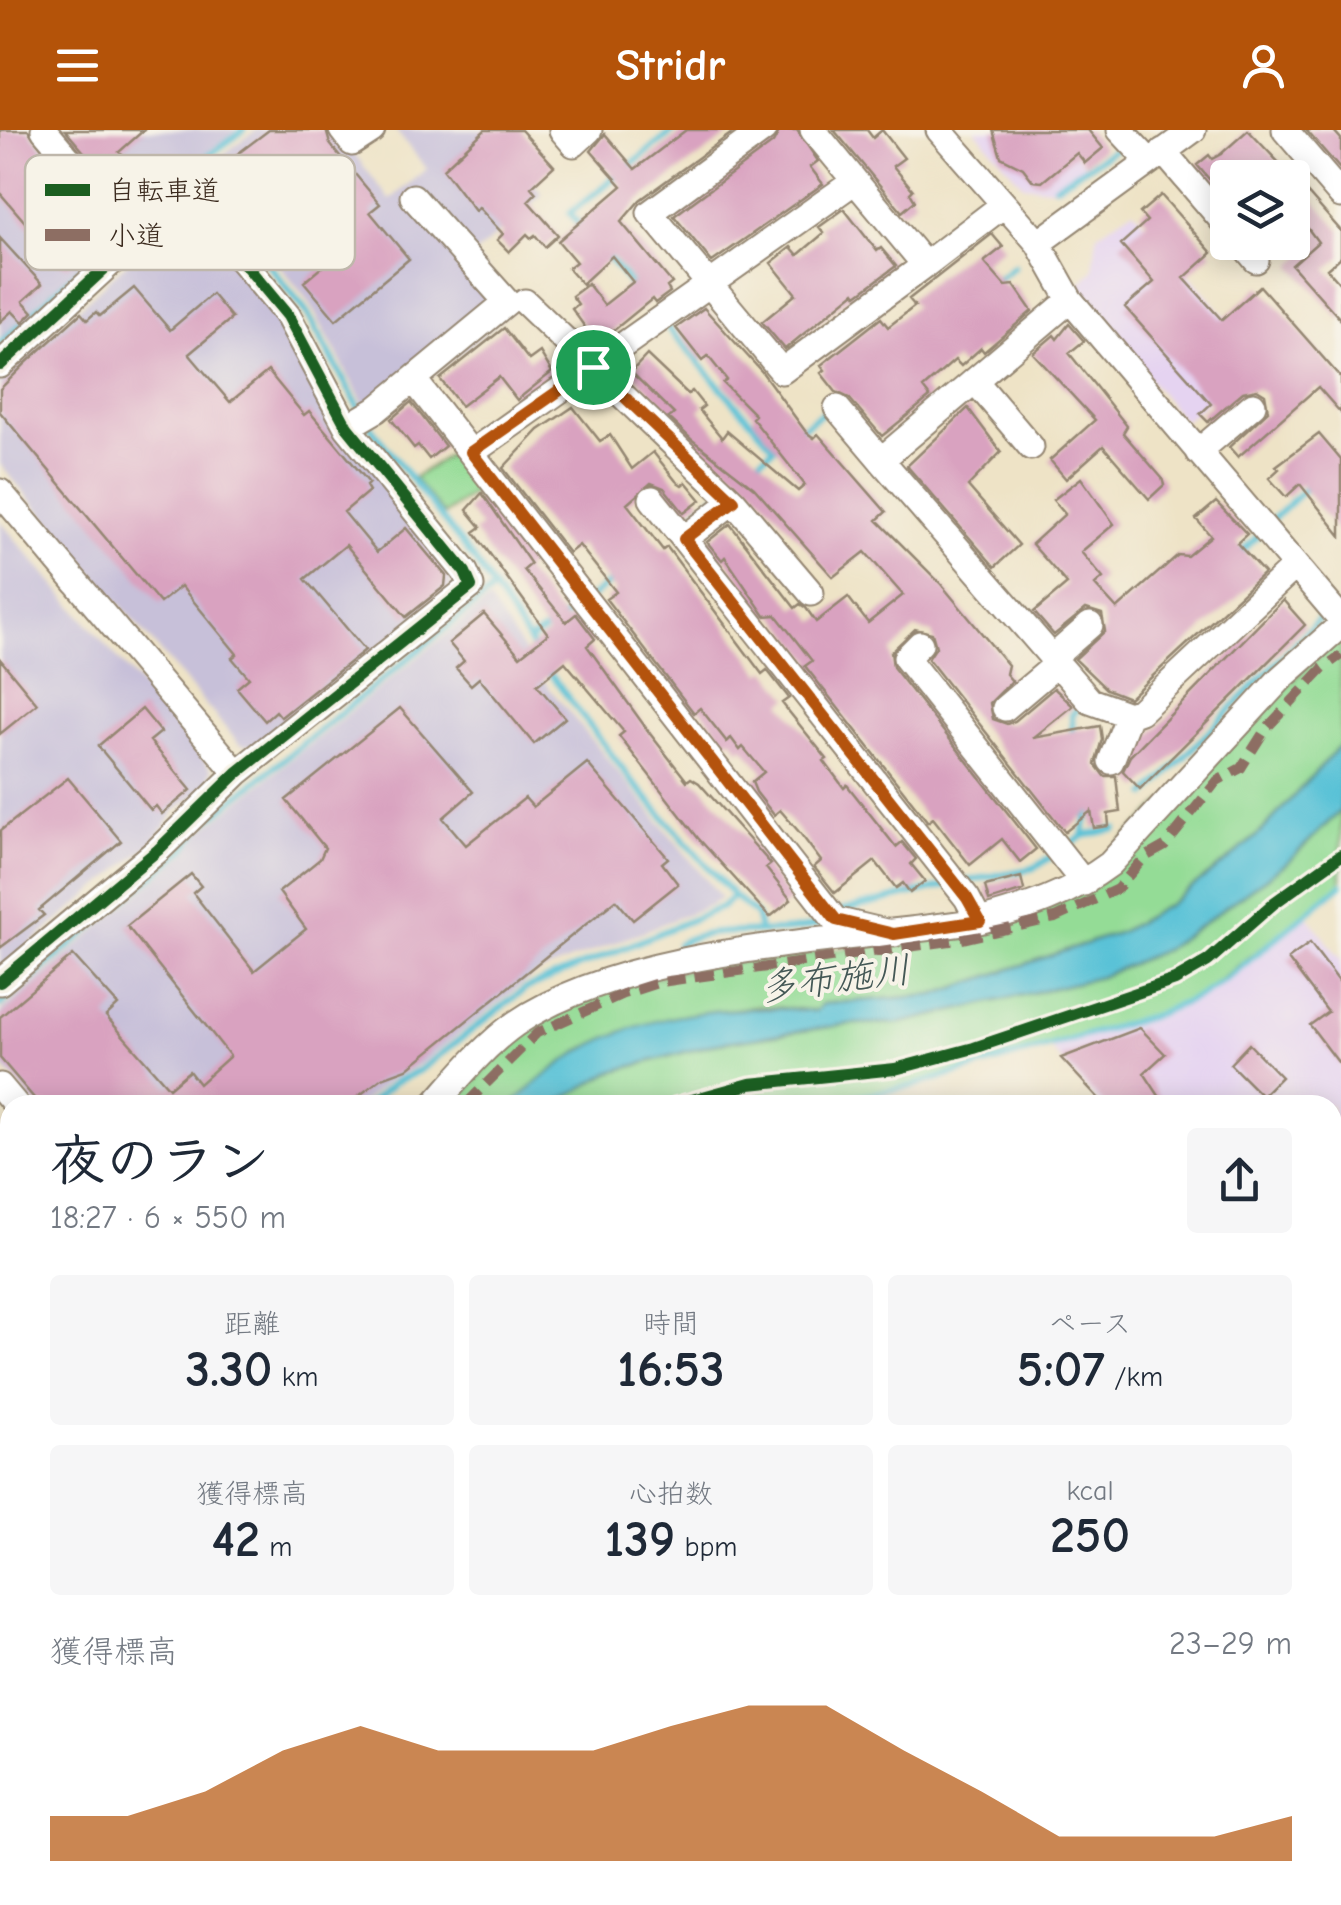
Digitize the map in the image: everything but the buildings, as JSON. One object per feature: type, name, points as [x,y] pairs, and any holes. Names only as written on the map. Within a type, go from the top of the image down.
[{"type":"street","points":[[44,130],[66,155]]},
{"type":"street","points":[[342,130],[352,143],[372,130]]},
{"type":"street","points":[[562,130],[574,144],[589,130]]},
{"type":"street","points":[[764,130],[650,213],[782,371],[1002,206]]},
{"type":"street","points":[[813,130],[924,265]]},
{"type":"street","points":[[444,1095],[514,1025],[578,988],[640,969],[980,921],[1032,906],[1084,884],[1110,864],[1281,678],[1341,622],[1070,300],[1038,243],[939,130]]},
{"type":"street","points":[[1038,243],[1138,145],[1193,130]]},
{"type":"street","points":[[1285,130],[1341,195]]},
{"type":"street","points":[[1138,145],[1210,211]]},
{"type":"street","points":[[471,452],[855,182]]},
{"type":"street","points":[[360,420],[507,302],[413,197]]},
{"type":"street","points":[[0,366],[92,270]]},
{"type":"street","points":[[0,982],[158,850],[237,773],[470,586],[466,572],[288,316],[250,270]]},
{"type":"street","points":[[881,460],[1070,300]]},
{"type":"street","points":[[526,302],[727,494],[811,592]]},
{"type":"street","points":[[975,380],[1031,448]]},
{"type":"street","points":[[421,389],[833,916],[894,934]]},
{"type":"street","points":[[1198,452],[1254,405]]},
{"type":"street","points":[[837,408],[1086,697],[1129,716]]},
{"type":"street","points":[[0,492],[237,773]]},
{"type":"street","points":[[679,532],[727,494]]},
{"type":"street","points":[[652,499],[980,921]]},
{"type":"street","points":[[1112,761],[1129,716],[1140,711],[1295,566]]},
{"type":"street","points":[[1004,708],[1050,670],[1090,625]]},
{"type":"street","points":[[920,644],[906,658],[1084,884]]},
{"type":"shaded area","points":[[0,130],[29,130],[51,155],[25,155],[25,270],[74,270],[0,339]]},
{"type":"shaded area","points":[[54,130],[238,130],[205,155],[75,155]]},
{"type":"shaded area","points":[[257,130],[336,130],[390,200],[427,169],[395,130],[482,130],[543,194],[474,255],[519,305],[374,424],[309,302],[283,270],[355,270],[355,155],[222,155]]},
{"type":"shaded area","points":[[975,130],[1055,130],[1088,168],[1057,189],[1023,185]]},
{"type":"shaded area","points":[[1133,210],[1260,356],[1184,421],[1074,290],[1093,270],[1097,234]]},
{"type":"shaded area","points":[[119,270],[241,270],[278,316],[452,572],[451,589],[256,746],[240,745],[0,464],[0,382]]},
{"type":"shaded area","points":[[0,521],[212,769],[208,785],[176,810],[153,842],[0,969]]},
{"type":"shaded area","points":[[489,600],[550,689],[721,897],[710,905],[534,975],[421,1064],[371,1095],[27,1095],[0,1063],[0,1012],[186,853],[203,830]]},
{"type":"shaded area","points":[[1306,913],[1341,960],[1341,1095],[1091,1095],[1049,1047],[1152,1016],[1200,996]]},
{"type":"green space","points":[[459,448],[487,482],[444,515],[414,478]]},
{"type":"green space","points":[[1341,635],[1341,744],[1261,832],[1226,862],[1170,904],[1120,932],[934,995],[822,1004],[817,1011],[758,1006],[688,1016],[585,1048],[524,1095],[463,1095],[517,1034],[589,994],[696,967],[875,945],[1054,905]]},
{"type":"green space","points":[[1341,810],[1341,885],[1200,996],[1152,1016],[913,1086],[865,1095],[570,1095],[611,1072],[718,1043],[849,1024],[901,1023],[1100,977],[1166,949],[1288,862]]},
{"type":"water","points":[[1341,744],[1341,810],[1288,862],[1166,949],[1100,977],[901,1023],[849,1024],[718,1043],[611,1072],[570,1095],[523,1095],[574,1055],[611,1036],[668,1018],[728,1010],[816,1011],[822,1004],[934,995],[1120,932],[1170,904],[1261,832]]},
{"type":"waterway","points":[[210,155],[244,130]]},
{"type":"waterway","points":[[582,228],[570,213],[675,130]]},
{"type":"waterway","points":[[1055,186],[1122,145]]},
{"type":"waterway","points":[[604,253],[634,289]]},
{"type":"waterway","points":[[993,283],[1014,266]]},
{"type":"waterway","points":[[0,343],[79,270]]},
{"type":"waterway","points":[[273,270],[306,311],[360,410]]},
{"type":"waterway","points":[[665,325],[774,447]]},
{"type":"waterway","points":[[797,431],[832,406]]},
{"type":"waterway","points":[[366,421],[475,561],[536,652]]},
{"type":"waterway","points":[[754,464],[779,444]]},
{"type":"waterway","points":[[1271,521],[1310,484]]},
{"type":"waterway","points":[[681,525],[717,495]]},
{"type":"waterway","points":[[1238,555],[1257,537]]},
{"type":"waterway","points":[[591,597],[613,580]]},
{"type":"waterway","points":[[0,1005],[184,850],[201,826],[492,591]]},
{"type":"waterway","points":[[559,621],[581,604]]},
{"type":"waterway","points":[[1147,795],[1323,615]]},
{"type":"waterway","points":[[529,641],[549,628]]},
{"type":"waterway","points":[[379,1095],[419,1071],[525,989],[722,907],[734,896],[632,781],[548,671]]},
{"type":"waterway","points":[[1073,739],[1072,715],[1085,701]]},
{"type":"waterway","points":[[1083,836],[1090,804]]},
{"type":"waterway","points":[[1065,848],[1083,836],[1116,829]]},
{"type":"waterway","points":[[962,882],[1034,868],[1054,855]]},
{"type":"waterway","points":[[841,911],[950,885]]},
{"type":"waterway","points":[[865,1095],[913,1086],[1152,1016],[1200,996],[1229,977],[1341,885]]},
{"type":"waterway","points":[[734,896],[756,915],[760,930]]},
{"type":"waterway","points":[[678,944],[710,934],[790,930],[826,921]]},
{"type":"marked path","points":[[475,1095],[537,1033],[623,994],[661,982],[958,940],[1055,918],[1117,889],[1145,857],[1165,846],[1217,781],[1241,768],[1265,730],[1323,668],[1341,655]]},
{"type":"cycle path","points":[[0,365],[103,270]]},
{"type":"cycle path","points":[[0,982],[158,850],[237,773],[471,586],[465,572],[347,427],[288,316],[250,270]]},
{"type":"cycle path","points":[[710,1095],[750,1084],[895,1069],[974,1048],[1175,980],[1208,961],[1274,903],[1341,855]]},
{"type":"route","points":[[593,367],[734,501],[684,539],[967,898],[980,921],[894,934],[872,925],[836,920],[471,452],[593,367]]},
{"type":"water label","name":"多布施川","points":[[835,978]]}]
